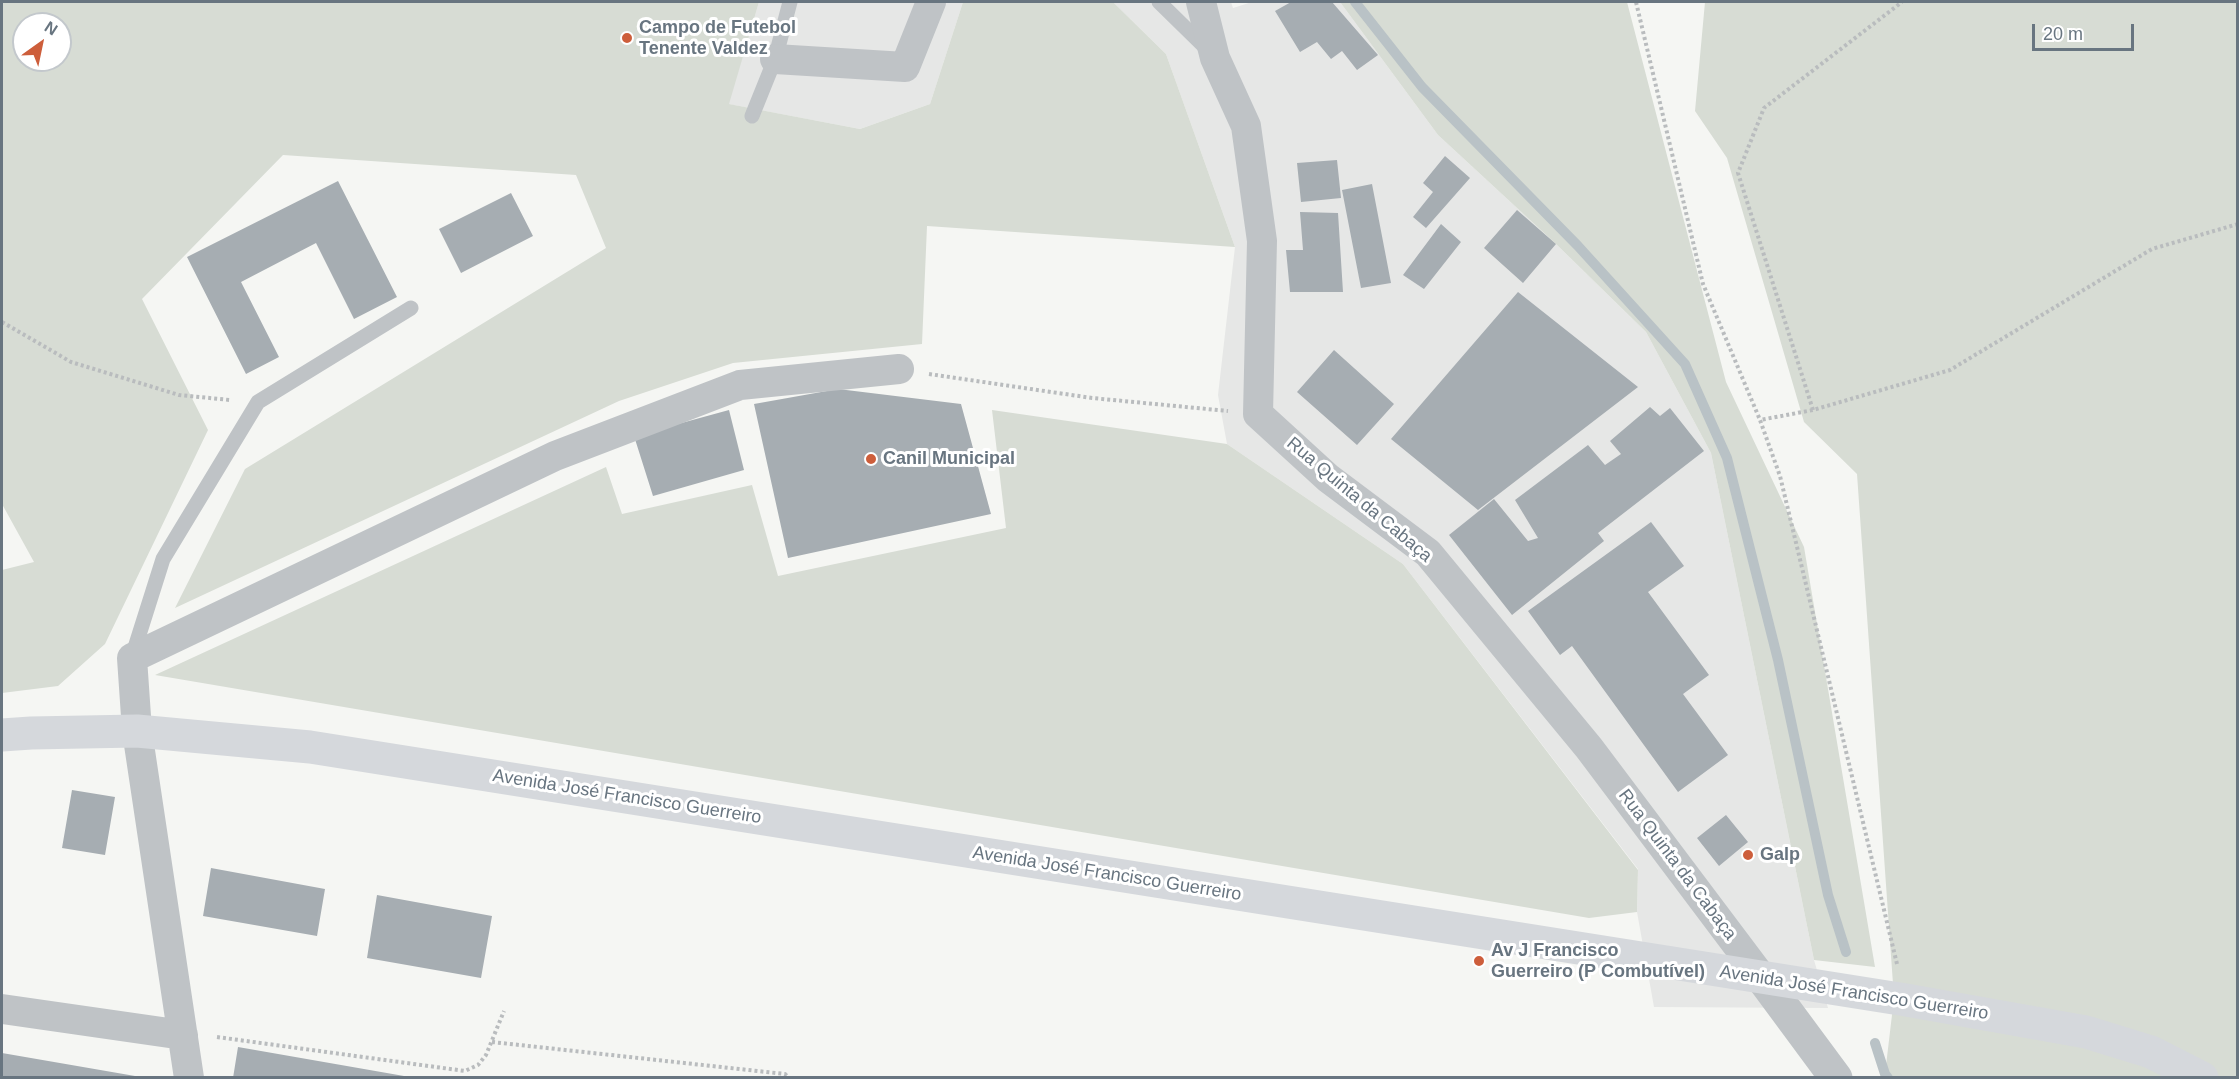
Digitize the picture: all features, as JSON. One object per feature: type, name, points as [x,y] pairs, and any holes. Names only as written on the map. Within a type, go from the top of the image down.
[{"type":"main road","name":"Avenida José Francisco Guerreiro","points":[[2,735],[138,731],[310,747],[1906,1000],[2086,1032],[2151,1052],[2202,1077]]},
{"type":"street","points":[[775,59],[905,67],[931,2]]},
{"type":"street","points":[[1200,2],[1215,58],[1246,126],[1262,241],[1258,414]]},
{"type":"street","points":[[189,1077],[138,731],[132,658],[555,456],[729,389],[740,385],[899,369]]},
{"type":"street","name":"Rua Quinta da Cabaça","points":[[1258,414],[1328,478],[1428,554],[1589,748],[1762,978]]},
{"type":"street","points":[[1762,978],[1836,1077]]},
{"type":"street","points":[[2,1009],[183,1035]]},
{"type":"lane","points":[[752,116],[775,59],[790,2]]},
{"type":"lane","points":[[1159,2],[1215,58]]},
{"type":"lane","points":[[132,658],[163,559],[258,402],[411,308]]},
{"type":"path","points":[[1636,2],[1703,284],[1760,420],[1780,476],[1906,1000]]},
{"type":"path","points":[[1813,410],[1738,173],[1764,108],[1902,2]]},
{"type":"path","points":[[1760,420],[1813,410],[1950,370],[2152,249],[2238,224]]},
{"type":"path","points":[[2,322],[70,362],[179,395],[258,402]]},
{"type":"path","points":[[899,369],[1092,398],[1258,414]]},
{"type":"path","points":[[183,1035],[235,1039],[465,1071],[478,1065],[492,1042],[504,1011]]},
{"type":"path","points":[[492,1042],[785,1074],[789,1077]]},
{"type":"shaded area","points":[[2,2],[759,2],[729,104],[860,129],[930,104],[963,2],[1113,2],[1166,54],[1235,247],[927,226],[922,344],[733,363],[619,401],[175,608],[245,469],[606,248],[576,175],[283,155],[142,299],[208,430],[105,644],[58,686],[2,693],[2,570],[34,562],[2,504]]},
{"type":"shaded area","points":[[759,2],[963,2],[930,104],[860,129],[728,104]]},
{"type":"shaded area","points":[[1113,2],[1231,2],[1233,8],[1252,2],[1340,2],[1438,135],[1556,244],[1646,332],[1711,453],[1814,960],[1828,1008],[1654,1007],[1637,912],[1638,869],[1403,564],[1227,444],[1218,395],[1235,247],[1166,54]]},
{"type":"shaded area","points":[[1340,2],[1627,2],[1726,382],[1804,547],[1875,967],[1814,960],[1711,453],[1646,332],[1556,244],[1438,135]]},
{"type":"shaded area","points":[[1705,2],[2237,2],[2237,1077],[1888,1078],[1885,1074],[1894,998],[1857,474],[1804,422],[1727,158],[1695,111]]},
{"type":"shaded area","points":[[992,410],[1227,444],[1403,564],[1638,870],[1637,912],[1589,918],[155,675],[606,467],[622,514],[752,485],[778,576],[1006,528]]},
{"type":"building","points":[[1291,2],[1332,2],[1378,55],[1357,70],[1342,51],[1331,59],[1317,42],[1300,52],[1275,11]]},
{"type":"building","points":[[1445,156],[1470,178],[1426,228],[1413,217],[1433,192],[1423,183]]},
{"type":"building","points":[[1337,160],[1341,198],[1301,202],[1297,163]]},
{"type":"building","points":[[338,181],[397,297],[354,319],[316,243],[241,282],[279,357],[246,374],[187,257]]},
{"type":"building","points":[[1372,184],[1391,283],[1361,288],[1342,190]]},
{"type":"building","points":[[511,193],[533,236],[461,273],[439,229]]},
{"type":"building","points":[[1517,210],[1556,244],[1523,283],[1484,248]]},
{"type":"building","points":[[1300,212],[1338,213],[1343,292],[1290,292],[1286,250],[1303,250]]},
{"type":"building","points":[[1441,224],[1461,242],[1424,289],[1403,275]]},
{"type":"building","points":[[1518,292],[1638,387],[1478,510],[1391,439]]},
{"type":"building","points":[[1334,350],[1394,404],[1357,445],[1297,392]]},
{"type":"building","name":"Canil Municipal","points":[[838,389],[961,404],[991,514],[788,558],[754,404]]},
{"type":"building","points":[[1650,407],[1660,416],[1670,408],[1704,451],[1598,533],[1604,541],[1512,615],[1449,535],[1494,499],[1528,541],[1538,538],[1515,500],[1588,445],[1605,465],[1621,454],[1610,441]]},
{"type":"building","points":[[729,410],[744,470],[653,496],[634,436]]},
{"type":"building","points":[[1651,522],[1684,566],[1648,592],[1709,675],[1683,694],[1728,755],[1678,792],[1572,646],[1560,655],[1528,611]]},
{"type":"building","points":[[72,790],[115,797],[105,855],[62,848]]},
{"type":"building","points":[[1726,815],[1748,842],[1719,866],[1697,838]]},
{"type":"building","points":[[211,868],[325,889],[317,936],[203,916]]},
{"type":"building","points":[[377,895],[492,916],[481,978],[367,958]]},
{"type":"building","points":[[238,1047],[404,1076],[404,1078],[233,1078]]},
{"type":"building","points":[[2,1053],[135,1076],[135,1078],[2,1078]]},
{"type":"waterway","points":[[1355,2],[1422,87],[1578,246],[1685,364],[1727,458],[1778,660],[1828,895],[1846,952]]},
{"type":"waterway","points":[[1875,1043],[1888,1078]]},
{"type":"place","name":"Campo de Futebol Tenente Valdez","points":[[627,38]]},
{"type":"place","name":"Canil Municipal","points":[[871,459]]},
{"type":"place","name":"Galp","points":[[1748,855]]},
{"type":"place","name":"Av J Francisco Guerreiro (P Combutível)","points":[[1479,961]]}]
